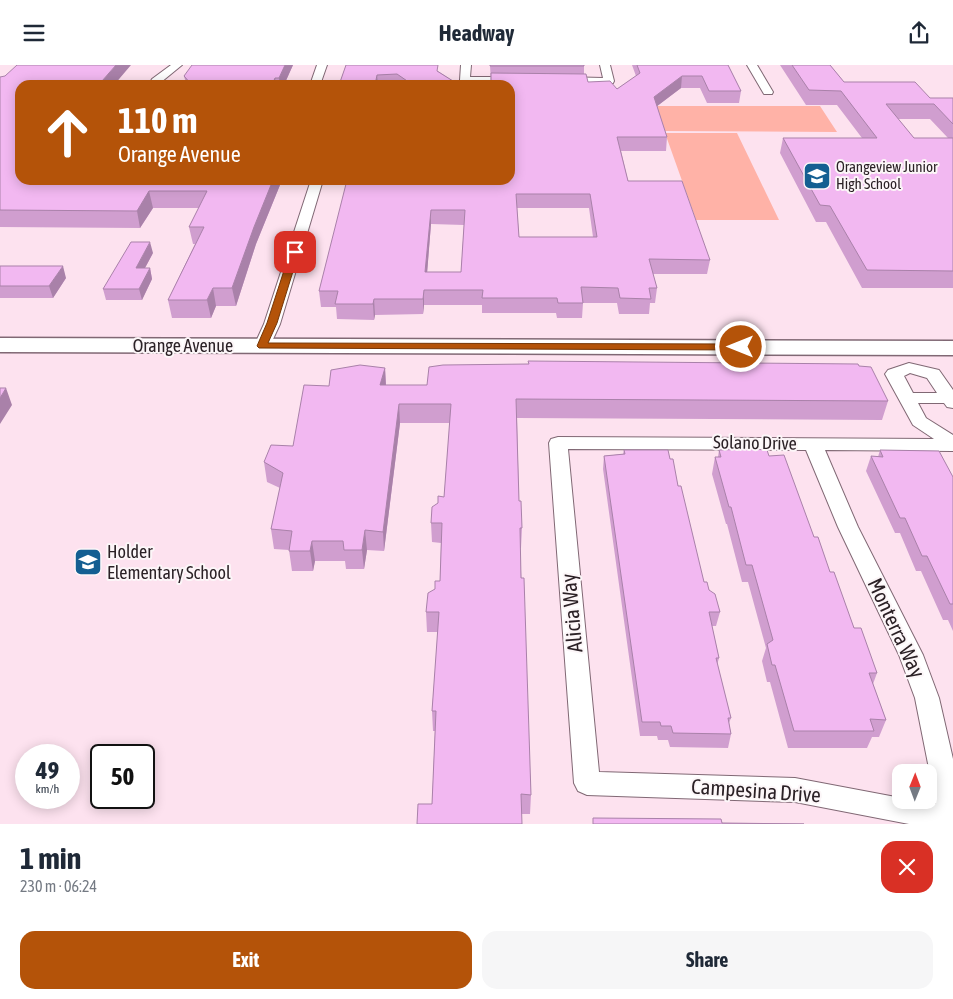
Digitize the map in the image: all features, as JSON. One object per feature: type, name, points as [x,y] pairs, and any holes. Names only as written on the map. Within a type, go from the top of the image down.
[{"type":"main road","name":"Orange Avenue","points":[[0,345],[897,348]]},
{"type":"main road","points":[[897,348],[953,348]]},
{"type":"street","points":[[157,80],[177,65]]},
{"type":"street","points":[[316,80],[322,65]]},
{"type":"street","points":[[466,65],[465,80],[532,80]]},
{"type":"street","points":[[552,80],[609,81],[605,65]]},
{"type":"street","points":[[752,65],[768,92]]},
{"type":"street","points":[[262,346],[272,323],[315,185]]},
{"type":"street","points":[[897,348],[909,368]]},
{"type":"street","points":[[951,400],[933,374],[909,368],[894,374],[919,421],[953,444]]},
{"type":"street","points":[[907,398],[951,400]]},
{"type":"street","name":"Solano Drive","points":[[558,443],[953,444]]},
{"type":"street","name":"Alicia Way","points":[[558,443],[587,783]]},
{"type":"street","name":"Monterra Way","points":[[814,444],[848,527],[911,655],[927,698],[953,820]]},
{"type":"street","name":"Campesina Drive","points":[[587,783],[795,789],[953,820]]},
{"type":"shaded area","points":[[655,106],[820,106],[837,132],[664,131]]},
{"type":"shaded area","points":[[665,133],[737,133],[779,220],[696,220]]},
{"type":"building","points":[[17,65],[116,65],[103,80],[15,80],[15,185],[271,185],[232,288],[213,288],[207,300],[168,300],[204,227],[189,227],[207,191],[149,191],[137,211],[0,210],[0,77],[5,76]]},
{"type":"building","points":[[192,65],[285,65],[279,78],[275,78],[274,80],[188,80],[184,76]]},
{"type":"building","points":[[346,65],[438,65],[437,71],[451,80],[406,80],[397,74],[377,75],[376,80],[341,80]]},
{"type":"building","points":[[584,65],[584,66],[490,66]]},
{"type":"building","points":[[637,65],[728,65],[741,91],[709,91],[702,76],[682,76],[654,97],[667,137],[617,137],[628,181],[682,181],[710,260],[649,259],[657,288],[649,288],[651,299],[620,298],[618,288],[581,287],[583,303],[558,303],[557,298],[482,298],[483,290],[424,290],[423,299],[374,299],[373,304],[335,304],[338,291],[319,291],[346,185],[515,185],[515,80],[491,80],[491,73],[586,74],[588,82],[610,81],[617,89],[640,73]],"holes":[[[516,194],[590,194],[597,237],[519,237]],[[431,210],[465,210],[461,272],[425,272]]]},
{"type":"building","points":[[792,65],[830,65],[844,82],[915,82],[930,98],[953,98],[953,124],[934,104],[886,104],[914,138],[953,138],[953,271],[867,270],[830,206],[820,205],[783,138],[877,138],[841,91],[809,90]]},
{"type":"building","points":[[131,242],[150,242],[136,268],[150,268],[139,289],[103,289]]},
{"type":"building","points":[[0,266],[63,266],[49,286],[0,286]]},
{"type":"building","points":[[528,361],[858,364],[859,366],[871,367],[888,401],[516,399],[519,501],[521,501],[522,528],[520,528],[521,578],[524,578],[531,795],[521,794],[522,824],[417,824],[418,804],[432,804],[436,711],[432,711],[439,612],[426,612],[428,593],[435,589],[435,581],[440,581],[442,523],[431,523],[432,507],[438,503],[438,496],[444,497],[451,404],[399,404],[383,532],[365,530],[362,550],[344,550],[343,541],[312,541],[310,551],[289,551],[292,531],[271,529],[283,473],[264,462],[271,445],[293,446],[304,385],[329,386],[331,370],[360,365],[385,368],[380,385],[427,385],[429,367],[443,365],[529,364]]},
{"type":"building","points":[[0,388],[6,388],[0,398]]},
{"type":"building","points":[[624,450],[668,450],[670,459],[673,459],[678,486],[681,486],[704,582],[707,582],[709,590],[715,594],[720,612],[709,612],[719,658],[716,658],[731,718],[728,718],[731,734],[673,733],[671,726],[661,726],[660,722],[642,722],[604,456],[625,454]]},
{"type":"building","points":[[719,450],[767,450],[769,456],[784,455],[814,537],[818,537],[830,572],[834,572],[854,628],[861,628],[877,673],[869,673],[886,720],[870,719],[874,731],[794,731],[775,665],[772,665],[767,644],[773,640],[752,565],[746,565],[731,507],[729,507],[715,457],[721,457]]},
{"type":"building","points":[[880,450],[939,451],[953,477],[953,604],[950,604],[927,556],[922,556],[905,518],[900,518],[871,456],[883,457]]},
{"type":"building","points":[[593,818],[721,819],[722,823],[804,824],[593,824]]},
{"type":"place","name":"Orangeview Junior High School","points":[[817,176]]},
{"type":"place","name":"Holder Elementary School","points":[[88,562]]},
{"type":"route","points":[[295,252],[272,323],[262,346],[741,347]]}]
